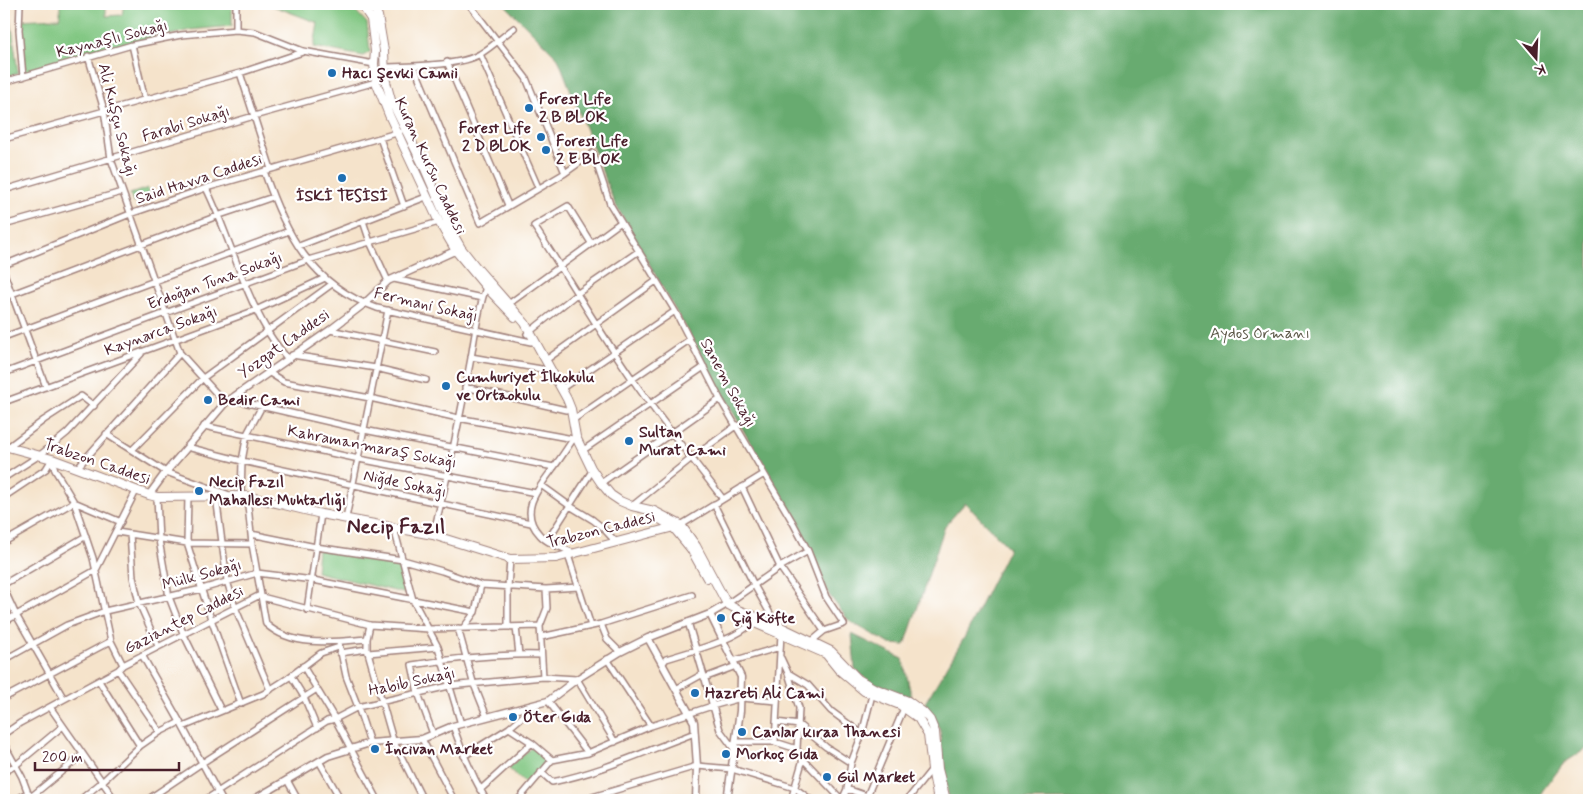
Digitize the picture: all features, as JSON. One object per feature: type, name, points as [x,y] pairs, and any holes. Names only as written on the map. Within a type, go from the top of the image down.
[{"type":"main road","name":"Kuran Kursu Caddesi","points":[[361,4],[371,19],[376,51],[374,62],[376,81],[426,197],[439,222],[486,287],[522,324],[546,360],[571,409],[574,438],[601,483],[611,495],[632,506],[654,511],[677,526],[696,546],[724,605]]},
{"type":"main road","name":"Kuran Kursu Caddesi","points":[[372,4],[378,16],[384,51],[385,78],[391,100],[425,169],[458,250],[510,303],[525,322],[530,336],[563,399],[574,438],[590,474],[608,497],[618,503],[677,526]]},
{"type":"main road","points":[[374,62],[377,56],[380,56],[383,57],[385,64]]},
{"type":"main road","points":[[376,81],[382,81],[385,78]]},
{"type":"main road","name":"Trabzon Caddesi","points":[[6,447],[40,455],[153,496],[244,496],[321,514],[433,535],[510,559],[556,558],[677,526]]},
{"type":"main road","points":[[724,605],[732,613],[826,654],[839,670],[858,686],[904,708],[918,718],[928,735],[938,800]]},
{"type":"main road","points":[[724,605],[776,625],[831,651],[873,692],[908,701],[924,712],[935,732],[938,769],[946,800]]},
{"type":"street","points":[[20,4],[23,76]]},
{"type":"street","points":[[236,4],[236,30]]},
{"type":"street","points":[[414,66],[480,223],[538,187],[565,173],[526,78],[469,4]]},
{"type":"street","points":[[385,64],[414,66],[459,61],[480,54],[514,28]]},
{"type":"street","name":"Kaynaşlı Sokağı","points":[[4,82],[88,56],[132,45],[181,35],[236,30],[255,32],[303,51],[374,62]]},
{"type":"street","points":[[132,45],[145,100]]},
{"type":"street","points":[[4,139],[240,73],[303,51]]},
{"type":"street","points":[[480,54],[538,187]]},
{"type":"street","name":"Ali Kuşçu Sokağı","points":[[88,56],[104,110],[111,159],[180,353],[227,401]]},
{"type":"street","points":[[447,62],[508,205]]},
{"type":"street","points":[[240,73],[272,169]]},
{"type":"street","name":"Farabi Sokağı","points":[[4,190],[376,81]]},
{"type":"street","name":"Said Havva Caddesi","points":[[4,265],[130,214],[206,188],[397,132],[406,131]]},
{"type":"street","points":[[380,138],[404,206]]},
{"type":"street","name":"Sanem Sokağı","points":[[565,173],[593,152],[610,204],[675,312],[720,399],[737,425],[808,551],[826,596],[844,624],[824,631]]},
{"type":"street","name":"Fermani Sokağı","points":[[264,171],[273,197],[289,231],[308,260],[332,284],[364,304],[475,330],[530,336]]},
{"type":"street","points":[[206,188],[220,215],[256,310],[267,331],[289,357],[376,368],[426,380]]},
{"type":"street","points":[[4,225],[122,192]]},
{"type":"street","points":[[4,297],[220,215],[273,197]]},
{"type":"street","points":[[299,246],[426,197]]},
{"type":"street","points":[[591,243],[568,206],[534,226],[632,379],[723,499]]},
{"type":"street","points":[[363,221],[370,242],[391,280],[482,298]]},
{"type":"street","name":"Erdoğan Tuna Sokağı","points":[[4,373],[308,260],[439,222]]},
{"type":"street","points":[[510,303],[621,222]]},
{"type":"street","points":[[4,337],[289,231]]},
{"type":"street","name":"Yozgat Caddesi","points":[[153,496],[166,472],[227,401],[330,330],[391,280],[458,250]]},
{"type":"street","points":[[530,336],[578,293],[639,252]]},
{"type":"street","points":[[4,273],[46,387]]},
{"type":"street","name":"Kaynarca Sokağı","points":[[4,402],[256,310],[326,278]]},
{"type":"street","points":[[546,360],[656,281]]},
{"type":"street","points":[[132,450],[203,378],[332,284]]},
{"type":"street","points":[[433,535],[448,475],[475,330],[486,287]]},
{"type":"street","points":[[346,518],[388,310]]},
{"type":"street","points":[[562,389],[675,312]]},
{"type":"street","points":[[330,330],[435,352]]},
{"type":"street","points":[[573,420],[689,340]]},
{"type":"street","points":[[4,478],[40,455],[67,433],[144,352]]},
{"type":"street","points":[[77,468],[180,353]]},
{"type":"street","points":[[471,357],[547,370]]},
{"type":"street","points":[[582,451],[704,367]]},
{"type":"street","points":[[268,372],[284,382],[370,398],[458,418],[574,438],[536,493],[530,509],[531,523],[547,541],[571,554],[591,626]]},
{"type":"street","points":[[465,387],[566,410]]},
{"type":"street","points":[[6,447],[81,396],[94,406]]},
{"type":"street","points":[[601,483],[720,399]]},
{"type":"street","points":[[227,401],[262,406],[364,430],[554,467]]},
{"type":"street","points":[[262,406],[247,434],[242,461],[244,496],[266,624],[300,640],[339,644]]},
{"type":"street","points":[[632,506],[692,457],[737,425]]},
{"type":"street","name":"Kahramanmaraş Sokağı","points":[[204,426],[359,459],[536,493]]},
{"type":"street","points":[[106,434],[166,472],[232,496]]},
{"type":"street","name":"Niğde Sokağı","points":[[187,447],[352,486],[531,523]]},
{"type":"street","points":[[4,496],[46,469],[52,459]]},
{"type":"street","points":[[52,459],[55,470],[74,502],[86,536],[96,570],[111,641],[123,665]]},
{"type":"street","points":[[547,541],[590,474]]},
{"type":"street","points":[[677,526],[764,474]]},
{"type":"street","points":[[541,485],[593,520],[616,542]]},
{"type":"street","points":[[742,487],[780,567],[824,631],[812,641]]},
{"type":"street","points":[[4,622],[96,570],[117,532],[136,491]]},
{"type":"street","points":[[153,496],[169,597],[183,633],[221,710]]},
{"type":"street","points":[[188,496],[187,543],[241,704]]},
{"type":"street","points":[[216,496],[221,542],[235,607],[270,690]]},
{"type":"street","points":[[74,502],[121,522]]},
{"type":"street","points":[[4,542],[74,502]]},
{"type":"street","points":[[714,504],[776,625]]},
{"type":"street","points":[[307,610],[313,580],[321,514]]},
{"type":"street","points":[[394,528],[412,600],[438,647],[461,724]]},
{"type":"street","points":[[117,532],[187,543],[221,542],[252,544]]},
{"type":"street","points":[[130,534],[133,577],[139,603],[158,646]]},
{"type":"street","points":[[251,534],[316,547],[403,560],[481,585],[546,589],[579,587]]},
{"type":"street","points":[[4,584],[86,536]]},
{"type":"street","points":[[258,799],[319,761],[350,749],[370,743],[422,739],[453,726],[535,706],[548,701],[607,659],[648,638],[710,614],[780,567],[808,551]]},
{"type":"street","points":[[508,627],[510,559]]},
{"type":"street","name":"Mülk Sokağı","points":[[4,660],[67,625],[105,611],[202,589],[257,573],[313,580],[475,612]]},
{"type":"street","points":[[464,627],[475,612],[481,585]]},
{"type":"street","points":[[4,589],[16,615],[64,699]]},
{"type":"street","points":[[543,677],[540,626],[547,608],[546,589]]},
{"type":"street","name":"Gaziantep Caddesi","points":[[4,734],[20,723],[118,670],[142,654],[258,596],[370,626],[429,629],[540,626]]},
{"type":"street","points":[[541,637],[601,624],[692,596]]},
{"type":"street","points":[[710,614],[741,677],[741,698],[727,800]]},
{"type":"street","points":[[688,622],[720,730],[735,745],[775,742],[797,749]]},
{"type":"street","points":[[663,663],[666,660],[723,640],[742,631],[753,622]]},
{"type":"street","points":[[601,624],[607,639],[620,652]]},
{"type":"street","points":[[370,626],[367,638],[367,651],[393,740],[423,800]]},
{"type":"street","points":[[516,627],[519,655]]},
{"type":"street","points":[[458,628],[473,682],[487,717]]},
{"type":"street","points":[[775,742],[781,634]]},
{"type":"street","points":[[80,800],[140,746],[160,732],[241,704],[270,690],[320,653],[339,644],[367,638]]},
{"type":"street","points":[[648,638],[694,722],[697,766],[696,800]]},
{"type":"street","points":[[4,698],[111,641]]},
{"type":"street","points":[[339,644],[346,676],[370,743]]},
{"type":"street","points":[[340,653],[438,647]]},
{"type":"street","points":[[676,690],[734,663],[780,647]]},
{"type":"street","points":[[142,654],[222,800]]},
{"type":"street","points":[[433,734],[418,693],[412,665],[466,658],[541,655]]},
{"type":"street","points":[[779,655],[788,673],[799,708],[797,749],[803,759],[842,800],[847,789],[851,763],[862,734],[873,692]]},
{"type":"street","points":[[607,659],[651,726]]},
{"type":"street","points":[[303,666],[335,719],[378,800]]},
{"type":"street","points":[[118,670],[160,732]]},
{"type":"street","points":[[788,673],[808,685],[830,711],[862,734]]},
{"type":"street","points":[[291,676],[304,697],[317,728]]},
{"type":"street","name":"Habib Sokağı","points":[[205,800],[327,721],[335,719],[358,706],[473,682],[543,677],[577,679]]},
{"type":"street","points":[[577,679],[615,742]]},
{"type":"street","points":[[98,680],[140,746]]},
{"type":"street","points":[[147,800],[317,688]]},
{"type":"street","points":[[518,800],[552,760],[588,753],[689,712],[741,698],[777,702]]},
{"type":"street","points":[[548,701],[588,753]]},
{"type":"street","points":[[464,756],[509,728],[535,706]]},
{"type":"street","points":[[50,707],[115,800]]},
{"type":"street","points":[[847,789],[867,796],[904,708]]},
{"type":"street","points":[[776,722],[799,725],[826,747],[851,763]]},
{"type":"street","points":[[4,772],[16,765],[63,726]]},
{"type":"street","points":[[453,726],[464,756],[485,800]]},
{"type":"street","points":[[509,728],[532,743],[552,760]]},
{"type":"street","points":[[541,772],[552,782],[573,777],[610,766],[647,750],[695,733]]},
{"type":"street","points":[[422,739],[454,800]]},
{"type":"street","points":[[480,790],[532,743]]},
{"type":"street","points":[[4,744],[31,796]]},
{"type":"street","points":[[15,800],[31,796],[83,754]]},
{"type":"street","points":[[791,800],[803,759]]},
{"type":"street","points":[[319,761],[342,800]]},
{"type":"street","points":[[582,800],[697,766],[732,769],[795,788],[812,800]]},
{"type":"street","points":[[906,800],[932,769]]},
{"type":"street","points":[[287,780],[298,800]]},
{"type":"green space","points":[[60,4],[106,4],[106,16],[122,15],[124,4],[232,4],[232,26],[190,30],[133,45],[102,49],[26,73],[22,55],[19,20],[60,18]]},
{"type":"green space","points":[[268,4],[349,4],[367,23],[370,52],[363,56],[314,47],[318,23]]},
{"type":"green space","name":"Aydos Ormanı","points":[[504,4],[1589,4],[1589,747],[1564,763],[1537,800],[949,800],[942,761],[940,729],[925,703],[964,638],[1009,548],[965,503],[945,526],[905,645],[890,644],[849,621],[829,595],[811,550],[614,202],[558,58]]},
{"type":"green space","points":[[4,20],[11,20],[18,73],[4,77]]},
{"type":"green space","points":[[148,188],[151,197],[133,203],[130,194]]},
{"type":"green space","points":[[318,549],[399,565],[407,594],[316,572]]},
{"type":"green space","points":[[852,634],[903,659],[912,699],[869,682],[855,669]]},
{"type":"green space","points":[[532,747],[549,762],[527,785],[508,768]]},
{"type":"place","name":"Hacı Şevki Camii","points":[[332,73]]},
{"type":"place","name":"Forest Life 2 B BLOK","points":[[529,108]]},
{"type":"place","name":"Forest Life 2 D BLOK","points":[[541,137]]},
{"type":"place","name":"Forest Life 2 E BLOK","points":[[546,150]]},
{"type":"place","name":"İSKİ TESİSİ","points":[[342,178]]},
{"type":"place","name":"Cumhuriyet İlkokulu ve Ortaokulu","points":[[446,386]]},
{"type":"place","name":"Bedir Cami","points":[[208,400]]},
{"type":"place","name":"Sultan Murat Cami","points":[[629,441]]},
{"type":"place","name":"Necip Fazıl Mahallesi Muhtarlığı","points":[[199,491]]},
{"type":"place","name":"Çiğ Köfte","points":[[721,618]]},
{"type":"place","name":"Hazreti Ali Cami","points":[[695,693]]},
{"type":"place","name":"Öter Gıda","points":[[513,717]]},
{"type":"place","name":"Canlar kıraa Thanesi","points":[[742,732]]},
{"type":"place","name":"İncivan Market","points":[[375,749]]},
{"type":"place","name":"Morkoç Gıda","points":[[726,754]]},
{"type":"place","name":"Gül Market","points":[[827,777]]},
{"type":"district","name":"Necip Fazıl","points":[[396,527]]}]
